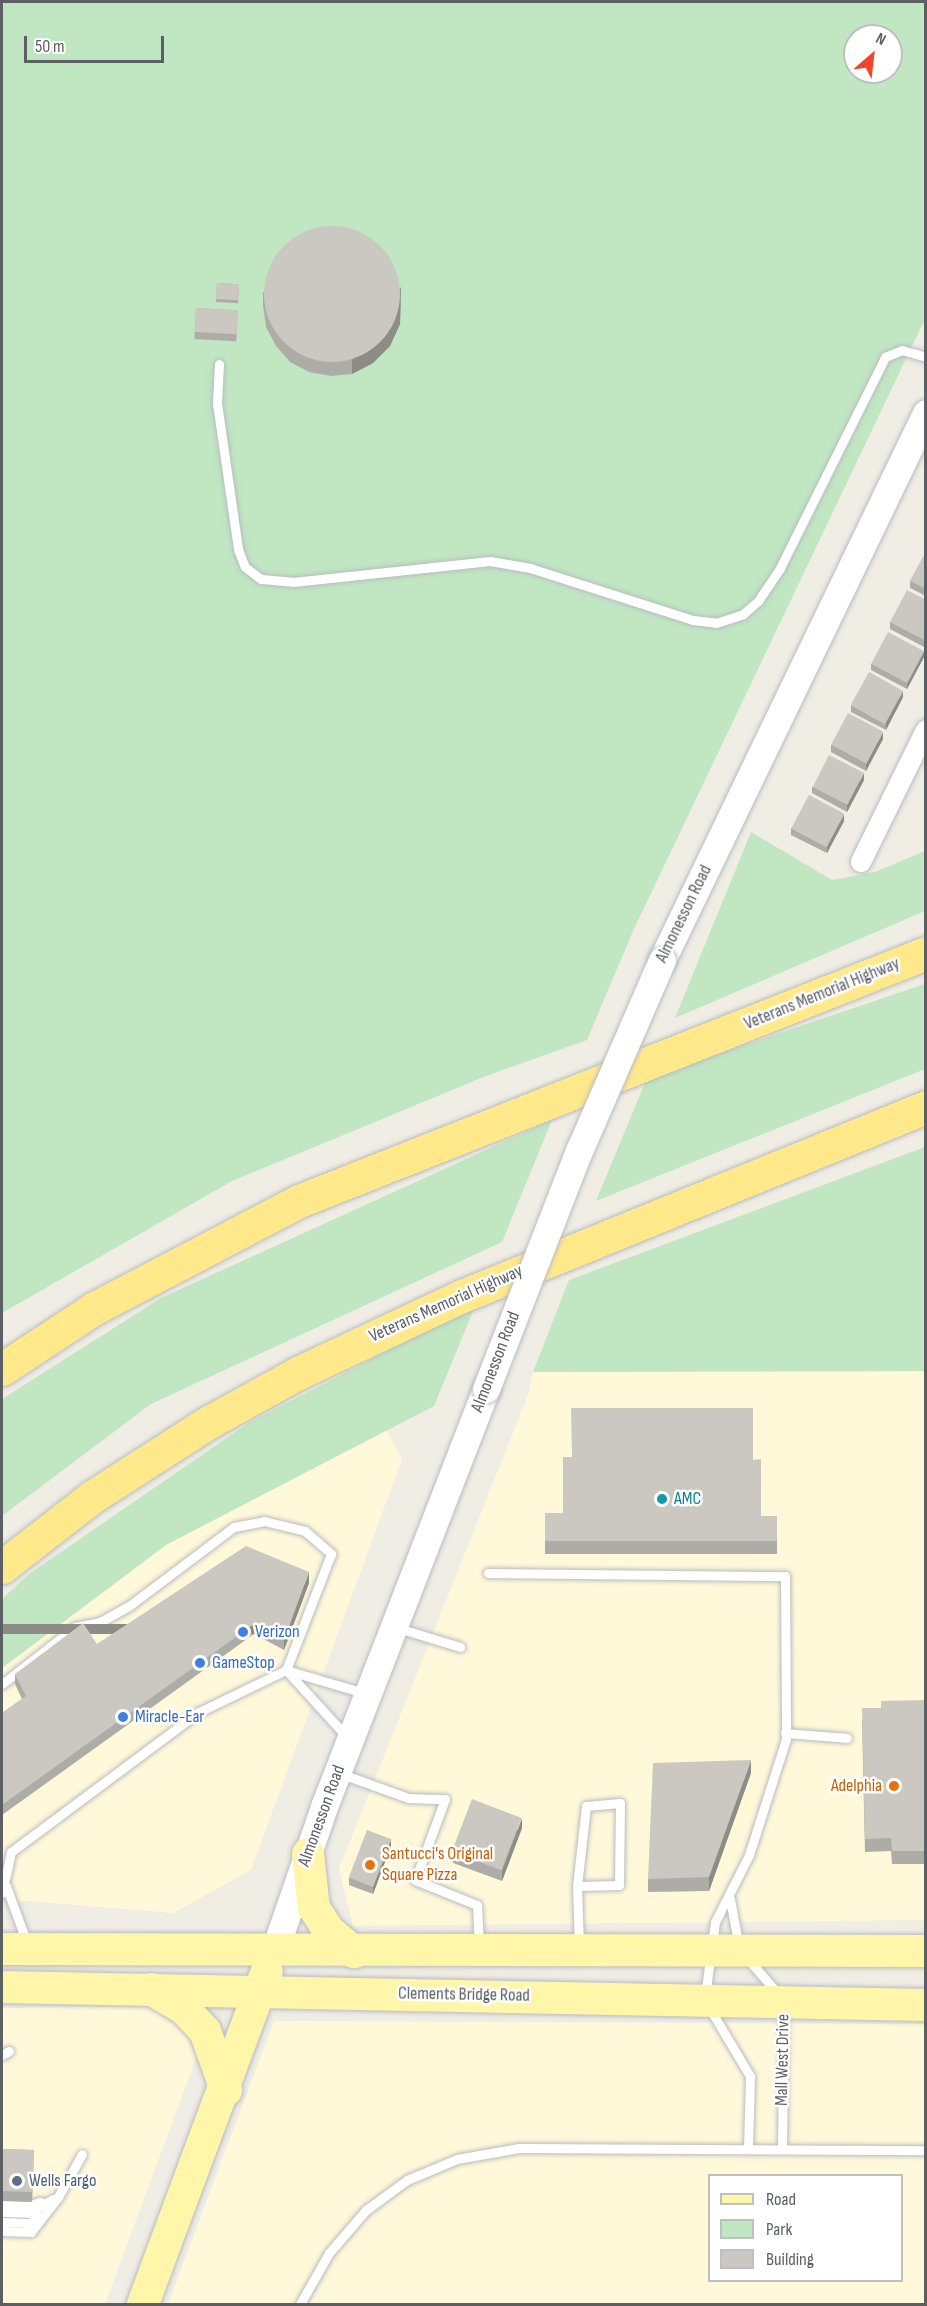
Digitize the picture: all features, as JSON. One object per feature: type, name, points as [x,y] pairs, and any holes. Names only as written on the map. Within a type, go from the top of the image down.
[{"type":"highway","name":"Veterans Memorial Highway","points":[[2,1368],[93,1309],[299,1201],[926,953]]},
{"type":"highway","name":"Veterans Memorial Highway","points":[[2,1567],[92,1497],[209,1422],[298,1373],[462,1296],[926,1107]]},
{"type":"main road","name":"Almonesson Road","points":[[143,2304],[226,2090],[337,1772],[392,1626],[579,1151],[662,960],[926,413]]},
{"type":"main road","points":[[308,1854],[314,1908],[329,1931],[354,1952]]},
{"type":"main road","points":[[15,1950],[926,1951]]},
{"type":"main road","name":"Clements Bridge Road","points":[[2,1987],[261,1990],[926,2005]]},
{"type":"main road","points":[[150,1989],[184,2009],[205,2031],[226,2090]]},
{"type":"street","points":[[861,862],[921,749],[926,730]]},
{"type":"lane","points":[[219,364],[217,403],[238,549],[245,567],[261,579],[293,582],[490,561],[530,568],[693,620],[716,623],[751,608],[780,568],[885,357],[902,350],[926,357]]},
{"type":"lane","points":[[2,1684],[75,1627],[100,1622],[129,1606],[234,1527],[264,1521],[305,1531],[331,1554],[286,1670]]},
{"type":"lane","points":[[488,1573],[785,1576],[785,1732],[772,1791],[730,1899],[715,1922],[726,1951]]},
{"type":"lane","points":[[392,1626],[460,1647]]},
{"type":"lane","points":[[15,1950],[3,1888],[11,1852],[63,1811],[199,1712],[286,1670],[367,1694]]},
{"type":"lane","points":[[286,1670],[349,1740]]},
{"type":"lane","points":[[785,1732],[847,1738]]},
{"type":"lane","points":[[337,1772],[408,1798],[445,1799],[415,1880],[477,1905],[480,1952]]},
{"type":"lane","points":[[577,1886],[619,1885],[620,1803],[586,1806],[577,1886],[579,1951]]},
{"type":"lane","points":[[705,2000],[726,1951],[730,1899]]},
{"type":"lane","name":"Mall West Drive","points":[[726,1951],[784,2002],[782,2148]]},
{"type":"lane","name":"Mall West Drive","points":[[705,2000],[750,2076],[748,2148]]},
{"type":"lane","points":[[300,2304],[314,2275],[347,2229],[388,2193],[430,2168],[519,2148],[926,2150]]},
{"type":"lane","points":[[2,2231],[31,2232],[58,2197],[82,2154]]},
{"type":"lane","points":[[2,2204],[26,2206],[58,2197]]},
{"type":"lane","points":[[2,2212],[27,2213],[58,2197]]},
{"type":"lane","points":[[2,2222],[30,2223],[58,2197]]},
{"type":"shaded area","points":[[925,1371],[925,1920],[353,1926],[339,1869],[528,1395],[533,1372]]},
{"type":"shaded area","points":[[385,1428],[402,1459],[251,1870],[173,1913],[2,1899],[2,1668],[166,1545]]},
{"type":"shaded area","points":[[163,2006],[201,2045],[105,2304],[2,2304],[2,2008]]},
{"type":"shaded area","points":[[274,2021],[925,2024],[925,2304],[168,2304]]},
{"type":"green space","points":[[2,2],[925,2],[925,319],[633,931],[587,1040],[486,1076],[232,1181],[2,1313]]},
{"type":"green space","points":[[751,832],[832,880],[875,872],[925,851],[925,911],[675,1018]]},
{"type":"green space","points":[[925,984],[925,1069],[596,1201],[647,1078]]},
{"type":"green space","points":[[552,1120],[502,1242],[151,1404],[2,1516],[2,1399],[161,1298]]},
{"type":"green space","points":[[925,1147],[925,1371],[533,1372],[569,1280]]},
{"type":"green space","points":[[475,1306],[434,1406],[166,1545],[2,1668],[2,1599],[29,1574],[250,1422]]},
{"type":"building","points":[[332,226],[358,231],[370,237],[380,246],[389,256],[395,268],[400,294],[395,320],[389,332],[380,342],[370,351],[358,357],[332,362],[306,357],[294,351],[284,342],[275,332],[269,320],[264,294],[269,268],[275,256],[284,246],[294,237],[306,231]]},
{"type":"building","points":[[217,283],[239,284],[238,300],[216,299]]},
{"type":"building","points":[[196,308],[238,310],[237,334],[195,332]]},
{"type":"building","points":[[926,552],[926,589],[910,581]]},
{"type":"building","points":[[907,590],[926,600],[926,641],[890,622]]},
{"type":"building","points":[[888,632],[924,651],[907,683],[871,664]]},
{"type":"building","points":[[869,672],[903,691],[885,724],[851,705]]},
{"type":"building","points":[[848,713],[883,732],[866,764],[831,745]]},
{"type":"building","points":[[829,755],[864,773],[847,805],[813,787]]},
{"type":"building","points":[[809,795],[844,814],[826,847],[791,829]]},
{"type":"building","name":"AMC","points":[[571,1408],[753,1408],[753,1460],[761,1459],[761,1516],[777,1516],[777,1541],[545,1541],[545,1513],[563,1513],[563,1457],[572,1457]]},
{"type":"building","points":[[246,1546],[309,1572],[284,1640],[254,1624],[2,1805],[2,1713],[26,1696],[15,1674],[83,1623],[97,1644]]},
{"type":"building","name":"Adelphia","points":[[926,1700],[926,1851],[892,1851],[891,1838],[865,1839],[862,1708],[881,1708],[881,1701]]},
{"type":"building","points":[[751,1760],[709,1877],[648,1879],[653,1763]]},
{"type":"building","points":[[472,1799],[521,1818],[501,1870],[452,1851]]},
{"type":"building","name":"Santucci's Original Square Pizza","points":[[367,1830],[391,1839],[373,1887],[349,1878]]},
{"type":"building","name":"Wells Fargo","points":[[2,2149],[34,2150],[33,2192],[2,2191]]},
{"type":"place","name":"AMC","points":[[662,1499]]},
{"type":"place","name":"Verizon","points":[[243,1632]]},
{"type":"place","name":"GameStop","points":[[200,1663]]},
{"type":"place","name":"Miracle-Ear","points":[[123,1717]]},
{"type":"place","name":"Adelphia","points":[[894,1786]]},
{"type":"place","name":"Santucci's Original Square Pizza","points":[[370,1865]]},
{"type":"place","name":"Wells Fargo","points":[[17,2181]]}]
